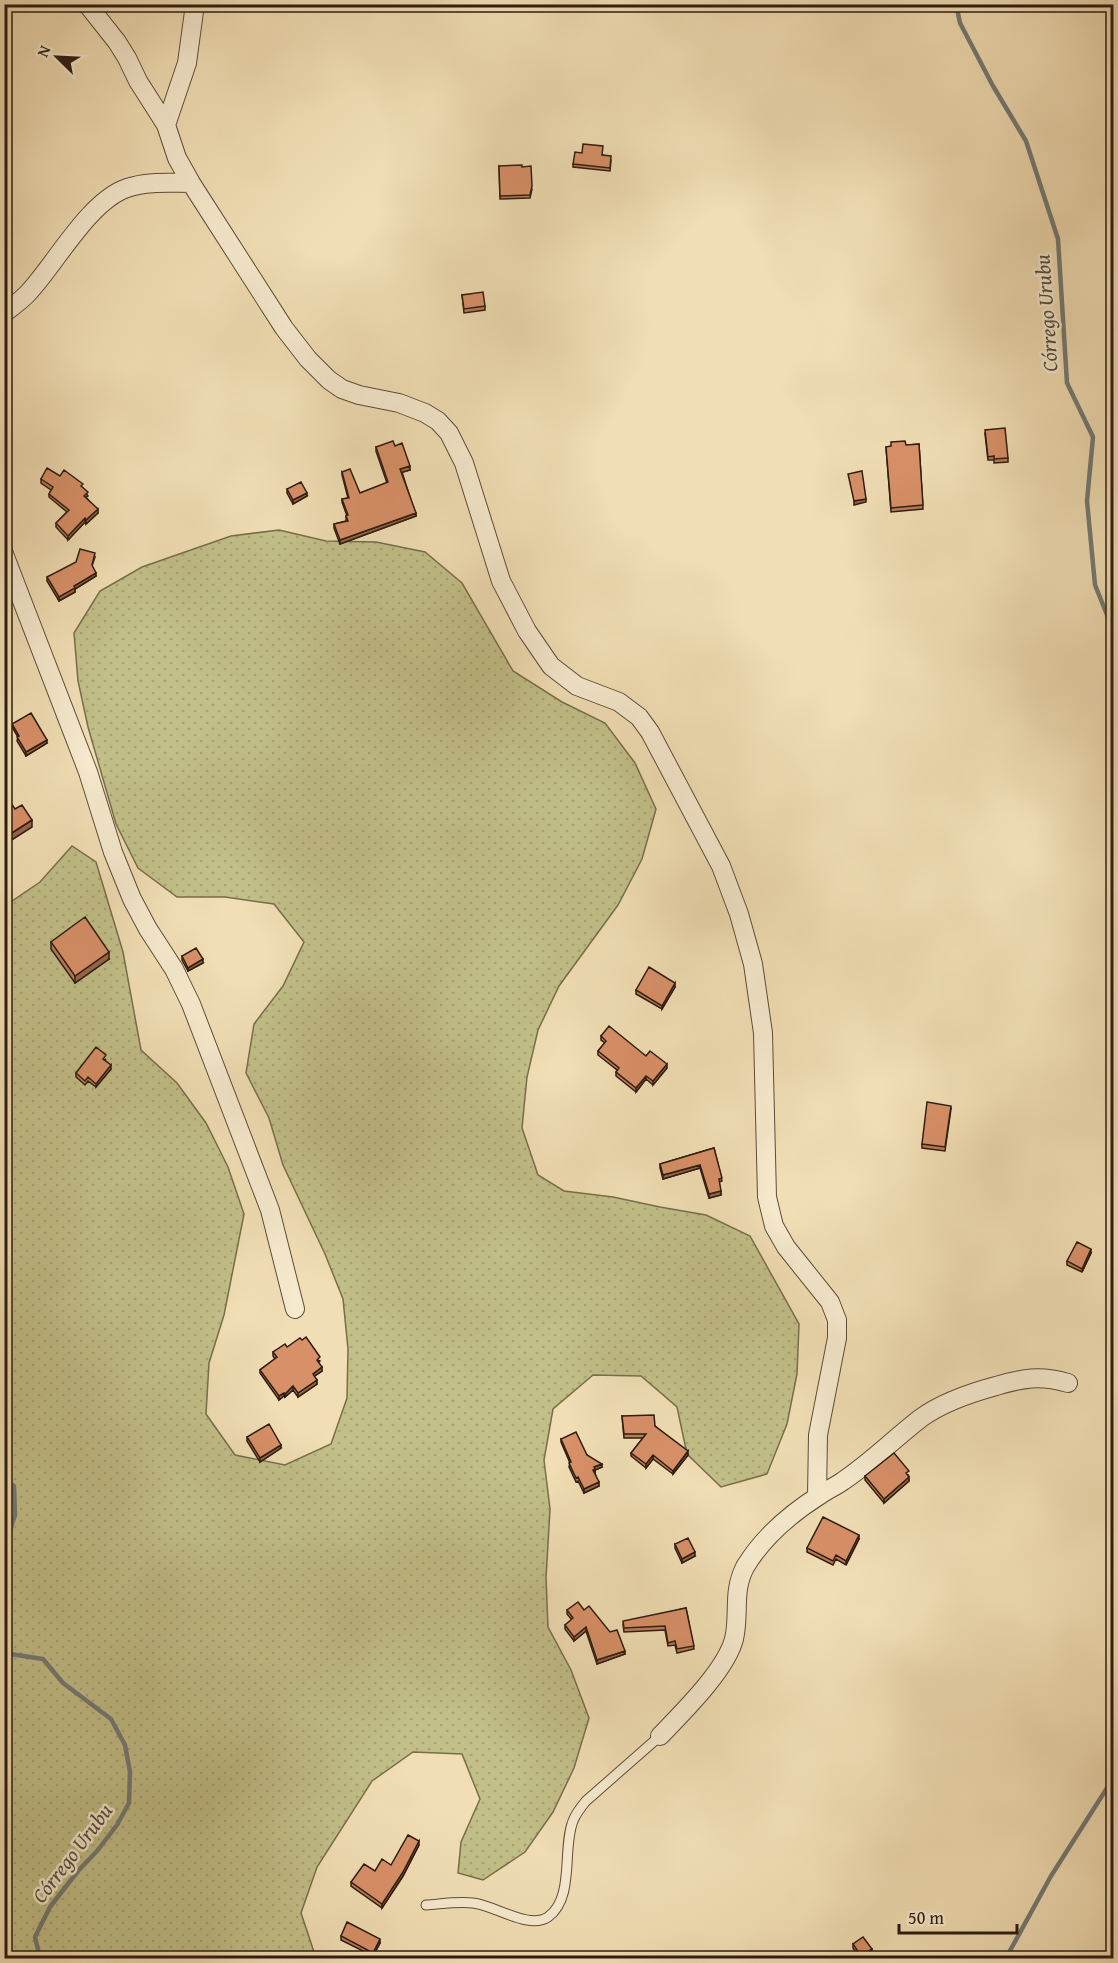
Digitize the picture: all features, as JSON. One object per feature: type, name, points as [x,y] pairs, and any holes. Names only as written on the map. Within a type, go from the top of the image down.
[{"type":"street","points":[[87,4],[117,42],[166,125],[177,158],[191,183],[284,328],[308,359],[342,389],[399,403],[425,413],[438,421],[448,433],[464,463],[501,581],[527,631],[551,666],[566,679],[577,686],[619,702],[639,717],[650,732],[721,866],[739,914],[753,964],[763,1033],[766,1197],[774,1226],[786,1247],[830,1302],[837,1320],[837,1338],[818,1435],[817,1496]]},
{"type":"street","points":[[166,125],[187,63],[195,4]]},
{"type":"street","points":[[4,314],[29,292],[87,219],[112,196],[125,189],[146,183],[191,183]]},
{"type":"street","points":[[4,554],[88,772],[113,852],[132,899],[174,969],[191,1004],[270,1210],[295,1309]]},
{"type":"street","points":[[660,1736],[694,1700],[728,1655],[734,1637],[739,1581],[746,1567],[780,1523],[817,1496],[843,1481],[923,1417],[947,1403],[981,1390],[1018,1380],[1037,1377],[1068,1383]]},
{"type":"lane","points":[[426,1905],[473,1903],[522,1920],[543,1920],[551,1915],[561,1901],[566,1882],[569,1836],[573,1820],[579,1810],[586,1801],[660,1736]]},
{"type":"shaded area","points":[[279,530],[326,541],[376,542],[425,552],[462,583],[513,671],[562,702],[605,723],[635,763],[656,809],[642,859],[618,905],[559,986],[538,1030],[527,1077],[522,1128],[538,1175],[564,1191],[613,1197],[706,1215],[750,1236],[799,1324],[797,1374],[787,1424],[767,1474],[721,1487],[687,1454],[677,1407],[641,1376],[593,1375],[553,1409],[544,1460],[550,1509],[546,1578],[548,1627],[571,1670],[589,1718],[574,1768],[553,1812],[525,1852],[483,1880],[458,1873],[461,1842],[480,1799],[462,1754],[413,1752],[372,1781],[317,1867],[301,1913],[316,1958],[5,1958],[5,906],[40,882],[72,846],[96,862],[123,952],[141,1050],[177,1083],[206,1123],[228,1167],[244,1214],[224,1315],[209,1363],[206,1414],[235,1455],[285,1465],[331,1444],[347,1398],[348,1349],[343,1299],[325,1254],[283,1165],[269,1118],[246,1073],[254,1024],[283,986],[304,942],[274,904],[225,897],[177,897],[138,868],[116,824],[88,727],[78,681],[74,633],[100,591],[142,567],[231,536]]},
{"type":"building","points":[[583,144],[603,146],[602,155],[611,156],[610,168],[573,164],[575,152],[582,153]]},
{"type":"building","points":[[522,165],[522,167],[531,166],[530,195],[500,196],[499,166]]},
{"type":"building","points":[[483,292],[485,306],[464,309],[462,295]]},
{"type":"building","points":[[1005,428],[1008,458],[988,457],[985,430]]},
{"type":"building","points":[[393,441],[395,446],[402,443],[410,466],[400,469],[416,513],[340,540],[334,524],[348,521],[342,499],[349,498],[342,472],[350,469],[360,493],[388,482],[376,447]]},
{"type":"building","points":[[905,441],[906,445],[919,444],[923,505],[891,508],[886,447],[891,446],[891,442]]},
{"type":"building","points":[[47,468],[60,476],[64,470],[83,484],[81,486],[88,492],[84,496],[98,509],[86,520],[85,518],[68,536],[56,523],[69,510],[49,494],[53,487],[41,479]]},
{"type":"building","points":[[862,471],[866,499],[854,501],[848,474]]},
{"type":"building","points":[[301,482],[307,493],[293,500],[287,489]]},
{"type":"building","points":[[80,549],[95,553],[92,565],[96,573],[59,597],[47,577],[76,562]]},
{"type":"building","points":[[31,713],[47,740],[26,752],[12,724]]},
{"type":"building","points":[[4,793],[15,809],[22,805],[32,820],[4,838]]},
{"type":"building","points":[[85,917],[109,952],[75,976],[51,942]]},
{"type":"building","points":[[196,948],[203,959],[188,968],[182,956]]},
{"type":"building","points":[[649,967],[675,983],[662,1006],[636,990]]},
{"type":"building","points":[[609,1026],[646,1056],[650,1051],[667,1064],[653,1081],[646,1076],[636,1088],[616,1072],[619,1068],[598,1051],[606,1041],[601,1036]]},
{"type":"building","points":[[96,1047],[106,1055],[103,1059],[111,1065],[96,1084],[88,1077],[85,1081],[76,1073]]},
{"type":"building","points":[[927,1102],[951,1106],[945,1147],[922,1144]]},
{"type":"building","points":[[714,1148],[722,1178],[719,1179],[721,1191],[709,1194],[700,1165],[663,1175],[660,1164]]},
{"type":"building","points":[[1077,1242],[1091,1249],[1082,1269],[1067,1261]]},
{"type":"building","points":[[306,1337],[320,1357],[317,1360],[322,1367],[313,1374],[317,1380],[298,1393],[293,1386],[285,1394],[279,1396],[260,1370],[277,1357],[273,1352],[285,1344],[287,1347],[300,1338],[302,1340]]},
{"type":"building","points":[[654,1415],[655,1426],[688,1451],[673,1471],[653,1455],[646,1464],[631,1453],[646,1434],[624,1434],[622,1416]]},
{"type":"building","points":[[269,1424],[281,1445],[260,1458],[247,1437]]},
{"type":"building","points":[[576,1432],[587,1455],[602,1464],[594,1467],[593,1470],[599,1482],[584,1489],[569,1463],[571,1462],[561,1439]]},
{"type":"building","points":[[894,1453],[909,1471],[906,1473],[909,1477],[884,1499],[865,1476]]},
{"type":"building","points":[[823,1517],[859,1535],[846,1561],[836,1555],[833,1561],[807,1548]]},
{"type":"building","points":[[688,1538],[695,1552],[682,1559],[675,1544]]},
{"type":"building","points":[[578,1602],[584,1610],[589,1606],[610,1632],[617,1630],[625,1651],[597,1660],[586,1627],[574,1637],[565,1625],[573,1618],[567,1610]]},
{"type":"building","points":[[686,1608],[694,1646],[677,1649],[675,1641],[668,1643],[665,1626],[624,1628],[623,1621]]},
{"type":"building","points":[[408,1835],[419,1841],[403,1872],[382,1904],[351,1882],[364,1864],[375,1871],[382,1859],[391,1865]]},
{"type":"building","points":[[347,1922],[380,1939],[373,1953],[341,1936]]},
{"type":"building","points":[[863,1937],[872,1949],[861,1956],[853,1944]]},
{"type":"waterway","name":"Córrego Urubu","points":[[956,4],[960,23],[993,86],[1026,141],[1058,239],[1067,383],[1093,437],[1087,501],[1095,585],[1114,632]]},
{"type":"waterway","name":"Córrego Urubu","points":[[4,1479],[14,1486],[15,1515],[10,1530],[4,1532]]},
{"type":"waterway","name":"Córrego Urubu","points":[[4,1653],[43,1659],[63,1683],[111,1719],[125,1745],[130,1772],[129,1803],[117,1825],[50,1907],[35,1937],[40,1958]]},
{"type":"waterway","name":"Córrego Urubu","points":[[1006,1958],[1051,1876],[1114,1777]]}]
